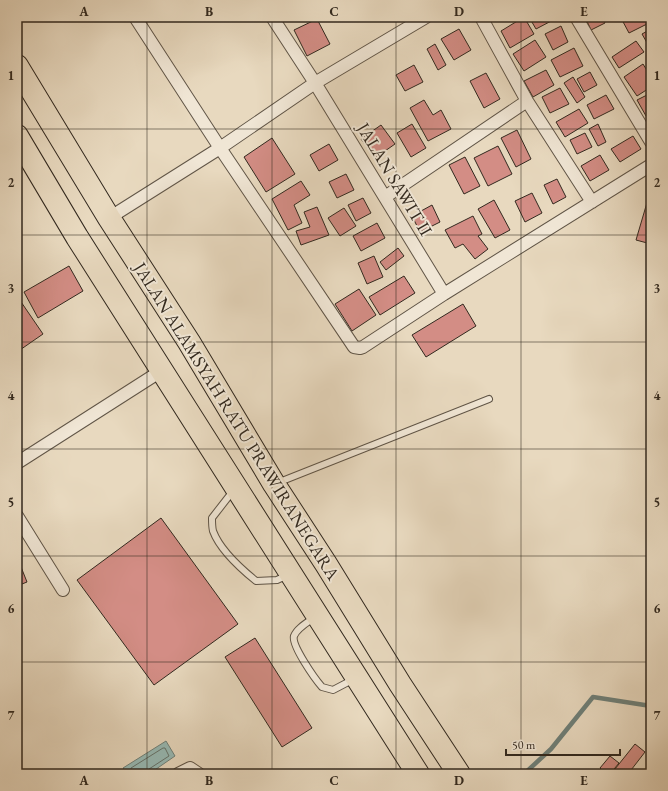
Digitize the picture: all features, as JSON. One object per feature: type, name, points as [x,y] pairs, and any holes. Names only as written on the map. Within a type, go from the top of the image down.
[{"type":"highway","name":"JALAN ALAMSYAH RATU PRAWIRANEGARA","points":[[17,66],[109,218],[189,342],[274,484],[326,564],[400,684],[459,774]]},
{"type":"highway","name":"JALAN ALAMSYAH RATU PRAWIRANEGARA","points":[[17,136],[77,237],[357,678],[415,773]]},
{"type":"street","points":[[135,17],[220,148],[354,347],[362,348],[444,294],[651,165]]},
{"type":"street","name":"JALAN SAWIT II","points":[[272,17],[386,197],[444,294]]},
{"type":"street","points":[[109,218],[220,148],[315,83],[426,17]]},
{"type":"street","points":[[481,17],[527,100],[592,202]]},
{"type":"street","points":[[576,17],[651,142]]},
{"type":"street","points":[[386,197],[527,100]]},
{"type":"street","points":[[17,463],[161,371]]},
{"type":"street","points":[[17,516],[63,590]]},
{"type":"street","points":[[178,774],[190,768],[199,774]]},
{"type":"lane","points":[[274,484],[489,399]]},
{"type":"lane","points":[[235,487],[212,518],[213,530],[220,543],[238,567],[256,581],[277,580],[291,574]]},
{"type":"lane","points":[[317,615],[298,630],[294,636],[293,642],[309,669],[322,687],[333,690],[357,678]]},
{"type":"water","points":[[166,741],[175,756],[149,774],[128,774],[123,768]]},
{"type":"building","points":[[524,17],[534,34],[510,48],[501,31]]},
{"type":"building","points":[[529,17],[554,17],[555,19],[536,29]]},
{"type":"building","points":[[585,17],[603,17],[605,23],[591,30]]},
{"type":"building","points":[[650,17],[651,22],[629,33],[621,18]]},
{"type":"building","points":[[317,19],[330,44],[307,56],[294,30]]},
{"type":"building","points":[[561,26],[568,42],[553,50],[545,34]]},
{"type":"building","points":[[459,29],[471,50],[454,60],[441,39]]},
{"type":"building","points":[[651,29],[651,48],[650,48],[642,34]]},
{"type":"building","points":[[535,40],[546,57],[524,71],[513,54]]},
{"type":"building","points":[[636,41],[644,52],[619,68],[612,57]]},
{"type":"building","points":[[435,44],[446,65],[438,70],[427,49]]},
{"type":"building","points":[[574,48],[583,66],[560,77],[551,60]]},
{"type":"building","points":[[643,64],[651,77],[651,87],[637,96],[624,77]]},
{"type":"building","points":[[414,65],[423,82],[405,91],[396,75]]},
{"type":"building","points":[[546,70],[554,85],[533,97],[524,81]]},
{"type":"building","points":[[590,72],[597,85],[584,92],[577,79]]},
{"type":"building","points":[[486,73],[500,99],[484,108],[470,81]]},
{"type":"building","points":[[573,77],[585,97],[577,103],[564,83]]},
{"type":"building","points":[[560,88],[569,104],[550,113],[542,97]]},
{"type":"building","points":[[651,93],[651,113],[646,116],[637,100]]},
{"type":"building","points":[[606,95],[614,109],[594,119],[587,105]]},
{"type":"building","points":[[424,100],[433,115],[441,110],[451,129],[428,141],[410,108]]},
{"type":"building","points":[[579,109],[588,123],[565,137],[556,122]]},
{"type":"building","points":[[412,124],[426,148],[411,157],[397,133]]},
{"type":"building","points":[[598,124],[606,142],[598,146],[589,129]]},
{"type":"building","points":[[381,125],[395,144],[375,158],[361,139]]},
{"type":"building","points":[[517,130],[531,159],[516,167],[501,138]]},
{"type":"building","points":[[585,133],[592,147],[577,154],[570,140]]},
{"type":"building","points":[[633,136],[641,149],[620,162],[611,149]]},
{"type":"building","points":[[272,138],[295,174],[266,192],[244,157]]},
{"type":"building","points":[[329,144],[338,160],[319,171],[310,155]]},
{"type":"building","points":[[498,146],[512,174],[488,186],[474,158]]},
{"type":"building","points":[[600,155],[609,170],[590,181],[581,166]]},
{"type":"building","points":[[465,157],[480,186],[464,194],[449,165]]},
{"type":"building","points":[[346,174],[354,190],[337,198],[329,182]]},
{"type":"building","points":[[557,179],[566,197],[553,204],[544,185]]},
{"type":"building","points":[[301,181],[310,195],[294,205],[302,223],[288,230],[272,199]]},
{"type":"building","points":[[651,189],[651,244],[636,240]]},
{"type":"building","points":[[532,193],[542,213],[525,222],[515,201]]},
{"type":"building","points":[[363,198],[371,213],[356,221],[348,205]]},
{"type":"building","points":[[494,200],[510,230],[495,238],[478,209]]},
{"type":"building","points":[[432,205],[440,222],[420,232],[412,216]]},
{"type":"building","points":[[317,207],[329,235],[301,245],[296,231],[310,227],[304,212]]},
{"type":"building","points":[[344,208],[356,226],[340,236],[328,218]]},
{"type":"building","points":[[473,216],[482,234],[478,236],[488,249],[475,259],[463,244],[455,248],[445,230]]},
{"type":"building","points":[[377,223],[385,238],[361,251],[353,236]]},
{"type":"building","points":[[398,248],[404,256],[386,270],[380,262]]},
{"type":"building","points":[[374,256],[383,277],[367,284],[358,263]]},
{"type":"building","points":[[69,266],[83,291],[38,318],[24,292]]},
{"type":"building","points":[[404,276],[415,293],[380,315],[369,297]]},
{"type":"building","points":[[359,289],[376,315],[352,331],[335,304]]},
{"type":"building","points":[[17,296],[43,334],[17,352]]},
{"type":"building","points":[[463,304],[476,326],[426,357],[412,335]]},
{"type":"building","points":[[161,518],[238,624],[154,685],[77,580]]},
{"type":"building","points":[[17,557],[27,582],[17,586]]},
{"type":"building","points":[[255,638],[312,728],[282,747],[225,657]]},
{"type":"building","points":[[635,744],[645,752],[628,774],[611,774]]},
{"type":"building","points":[[610,756],[619,763],[610,774],[606,774],[600,768]]},
{"type":"waterway","points":[[524,774],[551,749],[593,697],[651,706]]}]
